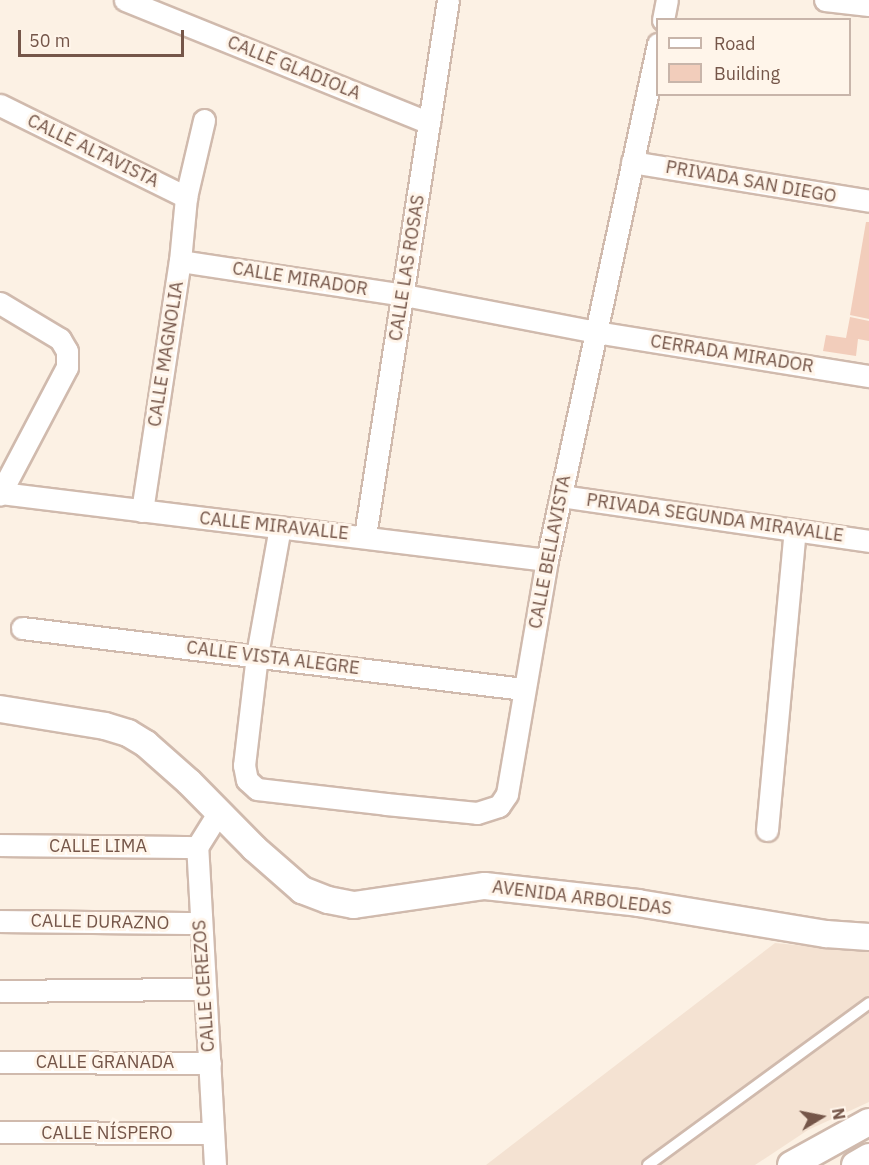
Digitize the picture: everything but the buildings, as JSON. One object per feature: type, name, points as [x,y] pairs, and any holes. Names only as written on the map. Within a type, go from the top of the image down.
[{"type":"street","name":"CALLE GLADIOLA","points":[[125,0],[429,123]]},
{"type":"street","name":"CALLE LAS ROSAS","points":[[365,536],[448,0]]},
{"type":"street","points":[[663,18],[667,0]]},
{"type":"street","points":[[825,0],[869,5]]},
{"type":"street","name":"CALLE BELLAVISTA","points":[[257,655],[244,765],[247,780],[257,789],[477,813],[499,806],[507,794],[547,560],[656,49]]},
{"type":"street","name":"CALLE ALTAVISTA","points":[[0,105],[186,197]]},
{"type":"street","name":"CALLE MAGNOLIA","points":[[142,511],[180,261],[186,197],[204,120]]},
{"type":"street","name":"PRIVADA SAN DIEGO","points":[[632,162],[869,201]]},
{"type":"street","name":"CALLE MIRADOR","points":[[180,261],[404,295],[596,332]]},
{"type":"street","points":[[0,303],[60,339],[67,351],[67,367],[0,493]]},
{"type":"street","name":"CERRADA MIRADOR","points":[[596,332],[869,376]]},
{"type":"street","name":"CALLE MIRAVALLE","points":[[0,493],[547,560]]},
{"type":"street","name":"PRIVADA SEGUNDA MIRAVALLE","points":[[561,496],[869,541]]},
{"type":"street","points":[[257,655],[280,527]]},
{"type":"street","points":[[767,830],[795,530]]},
{"type":"street","name":"CALLE VISTA ALEGRE","points":[[22,628],[257,655],[523,690]]},
{"type":"street","name":"AVENIDA ARBOLEDAS","points":[[0,709],[105,726],[128,733],[146,744],[189,782],[218,813],[302,890],[328,900],[354,905],[485,886],[638,903],[826,934],[869,937]]},
{"type":"street","points":[[197,847],[218,813]]},
{"type":"street","name":"CALLE LIMA","points":[[0,845],[197,847]]},
{"type":"street","name":"CALLE CEREZOS","points":[[197,847],[215,1165]]},
{"type":"street","name":"CALLE DURAZNO","points":[[0,921],[200,924]]},
{"type":"street","points":[[0,991],[205,989]]},
{"type":"street","name":"CALLE GRANADA","points":[[0,1062],[210,1063]]},
{"type":"street","points":[[791,1165],[869,1122]]},
{"type":"street","name":"CALLE NÍSPERO","points":[[0,1132],[213,1134]]},
{"type":"street","points":[[855,1165],[869,1157]]},
{"type":"lane","points":[[648,1165],[869,1003]]},
{"type":"shaded area","points":[[775,943],[869,952],[869,1102],[808,1130],[755,1165],[486,1165]]}]
